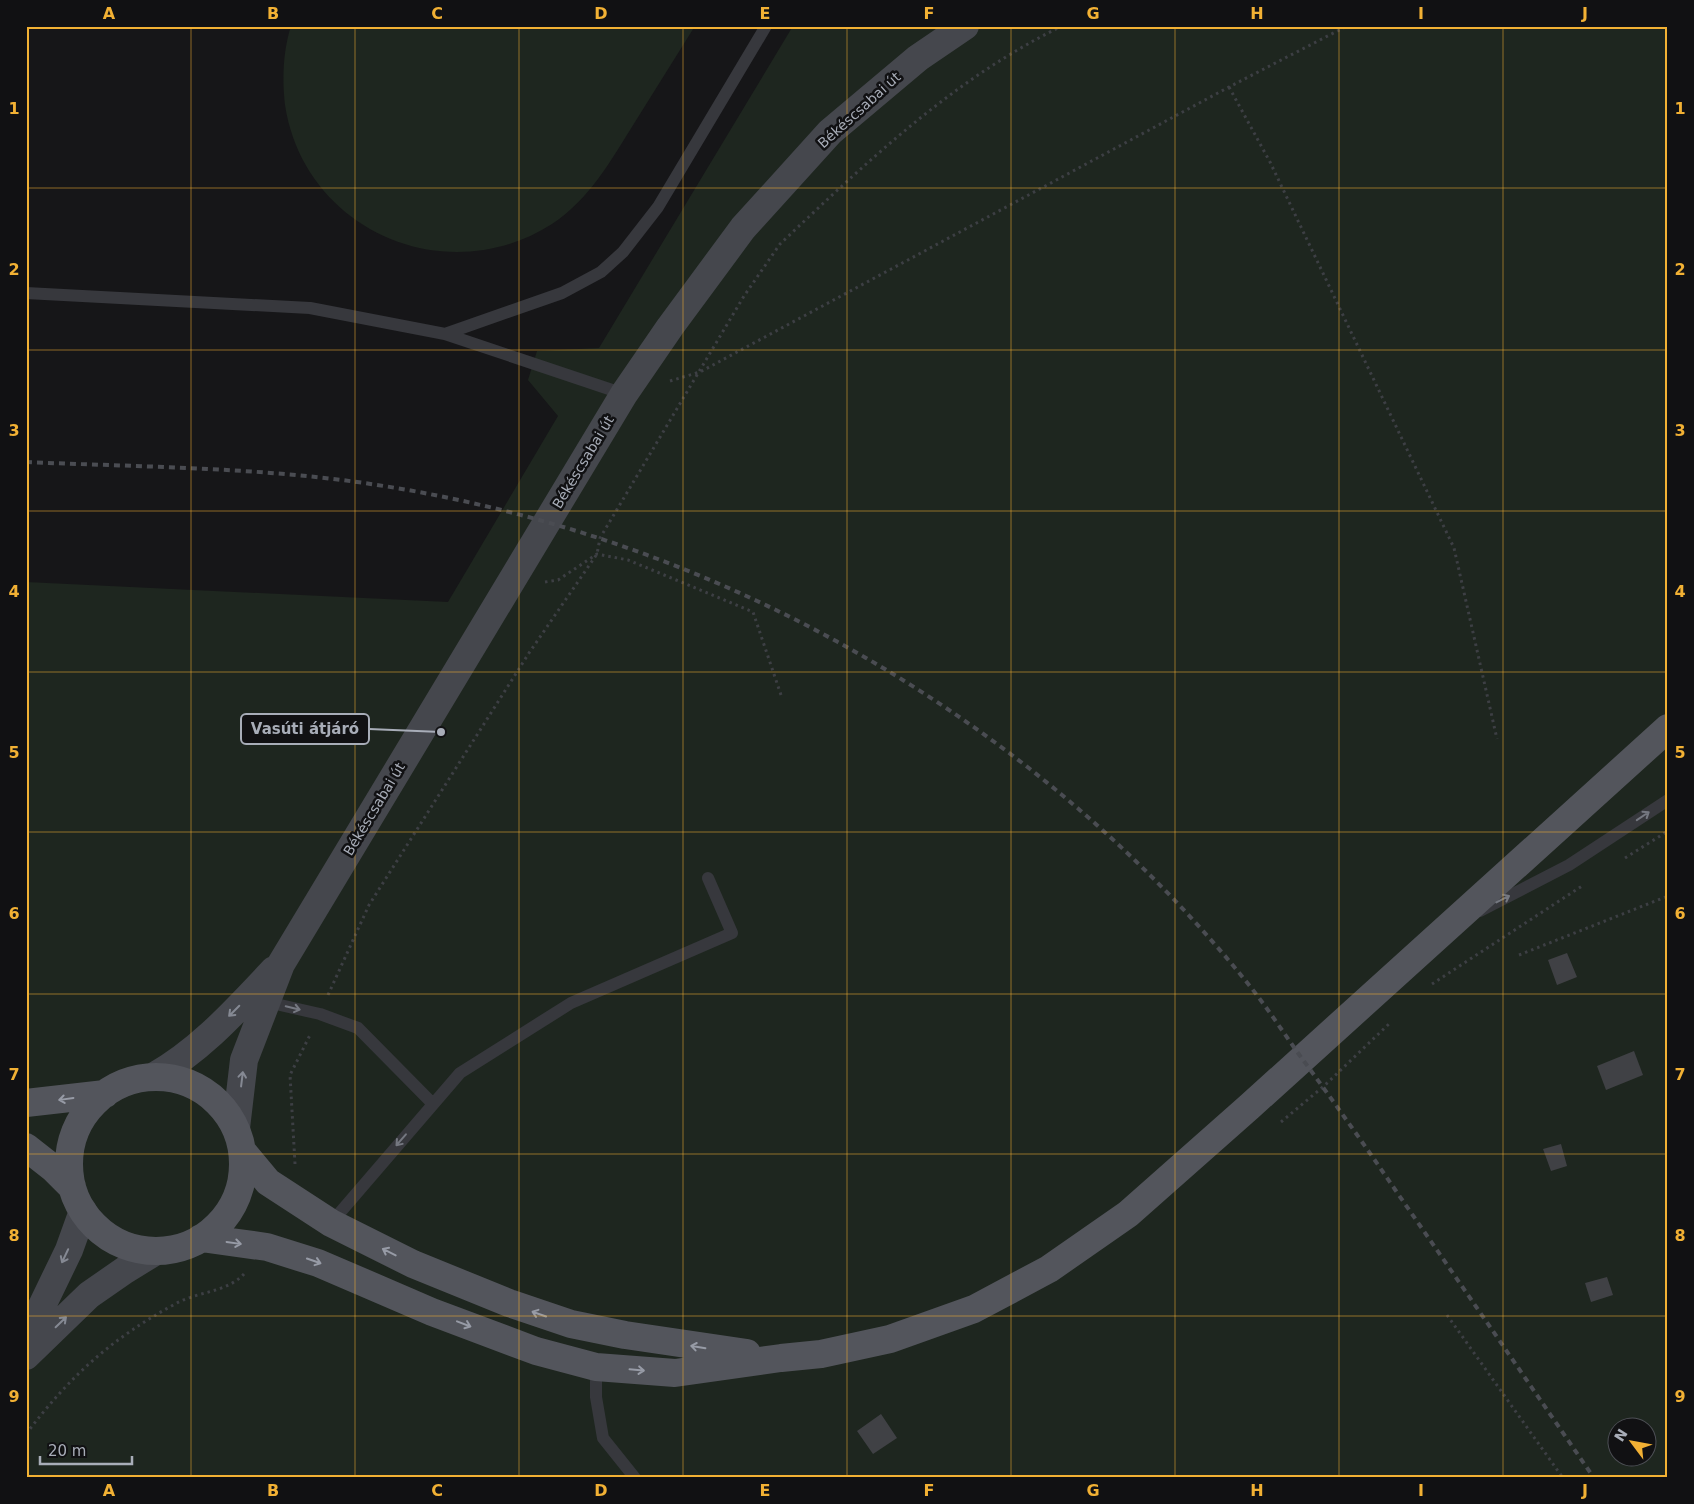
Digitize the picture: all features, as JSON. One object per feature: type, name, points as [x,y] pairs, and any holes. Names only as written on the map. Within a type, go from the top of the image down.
[{"type":"main road","points":[[201,1238],[267,1247],[318,1263],[432,1312],[536,1351],[596,1367],[675,1374],[821,1354],[890,1339],[974,1309],[1050,1269],[1128,1214],[1250,1107],[1444,929],[1668,728]]},
{"type":"main road","points":[[78,1199],[69,1161],[74,1135],[86,1112],[105,1094],[128,1081],[153,1076],[179,1080],[203,1090],[222,1106],[239,1140],[268,1182],[295,1202],[413,1264],[508,1303],[571,1324],[625,1336],[781,1358]]},
{"type":"main road","points":[[26,1103],[105,1094]]},
{"type":"main road","points":[[26,1147],[54,1168],[100,1230],[111,1238],[133,1248],[156,1251],[180,1248],[201,1238],[220,1223],[235,1202],[242,1177],[239,1140]]},
{"type":"street","name":"Békéscsabai út","points":[[239,1140],[244,1060],[281,964],[624,394],[670,327],[743,228],[830,132],[918,58],[965,26]]},
{"type":"street","name":"Békéscsabai út","points":[[153,1076],[178,1063],[212,1034],[281,964]]},
{"type":"street","points":[[26,1342],[69,1250],[78,1199]]},
{"type":"street","points":[[26,1342],[89,1295],[156,1251]]},
{"type":"lane","points":[[445,334],[562,293],[601,272],[623,252],[658,207],[766,26]]},
{"type":"lane","points":[[26,293],[310,308],[445,334],[624,394]]},
{"type":"lane","points":[[1444,929],[1569,865],[1668,800]]},
{"type":"lane","points":[[331,1222],[460,1073],[571,1003],[732,932],[708,878]]},
{"type":"lane","points":[[267,1002],[320,1014],[358,1028],[433,1104]]},
{"type":"lane","points":[[596,1367],[596,1397],[602,1438],[635,1478]]},
{"type":"path","points":[[295,1202],[290,1075],[369,905],[529,653],[597,554],[600,538],[744,296],[780,244],[871,159],[923,115],[979,73],[1030,42],[1062,26]]},
{"type":"path","points":[[624,394],[700,372],[1229,87],[1347,26]]},
{"type":"path","points":[[1229,87],[1270,162],[1454,548],[1497,739]]},
{"type":"path","points":[[509,586],[558,580],[597,554],[628,560],[753,612],[781,695]]},
{"type":"path","points":[[1619,862],[1668,831]]},
{"type":"path","points":[[1431,985],[1586,883]]},
{"type":"path","points":[[1519,955],[1668,896]]},
{"type":"path","points":[[1277,1125],[1324,1086],[1395,1018]]},
{"type":"path","points":[[26,1434],[50,1403],[91,1360],[136,1325],[186,1298],[234,1284],[267,1247]]},
{"type":"path","points":[[1448,1316],[1563,1478]]},
{"type":"shaded area","points":[[291,26],[695,26],[599,178],[578,203],[552,224],[511,244],[468,252],[426,249],[386,237],[350,216],[320,186],[298,149],[285,105],[284,65],[286,45]]},
{"type":"shaded area","points":[[793,26],[1668,26],[1668,1478],[26,1478],[26,582],[448,602],[558,416],[528,380],[537,351],[599,348]]},
{"type":"building","points":[[1567,953],[1577,977],[1557,985],[1548,960]]},
{"type":"building","points":[[1634,1051],[1643,1075],[1606,1090],[1597,1066]]},
{"type":"building","points":[[1561,1144],[1567,1166],[1551,1171],[1543,1149]]},
{"type":"building","points":[[1607,1277],[1613,1295],[1591,1302],[1585,1283]]},
{"type":"building","points":[[881,1414],[897,1438],[873,1454],[857,1431]]},
{"type":"railway","points":[[26,462],[196,468],[322,478],[364,483],[491,507],[615,544],[736,591],[851,649],[961,718],[1063,796],[1159,884],[1245,980],[1372,1156],[1594,1478]]},
{"type":"place","name":"Vasúti átjáró","points":[[441,732]]}]
